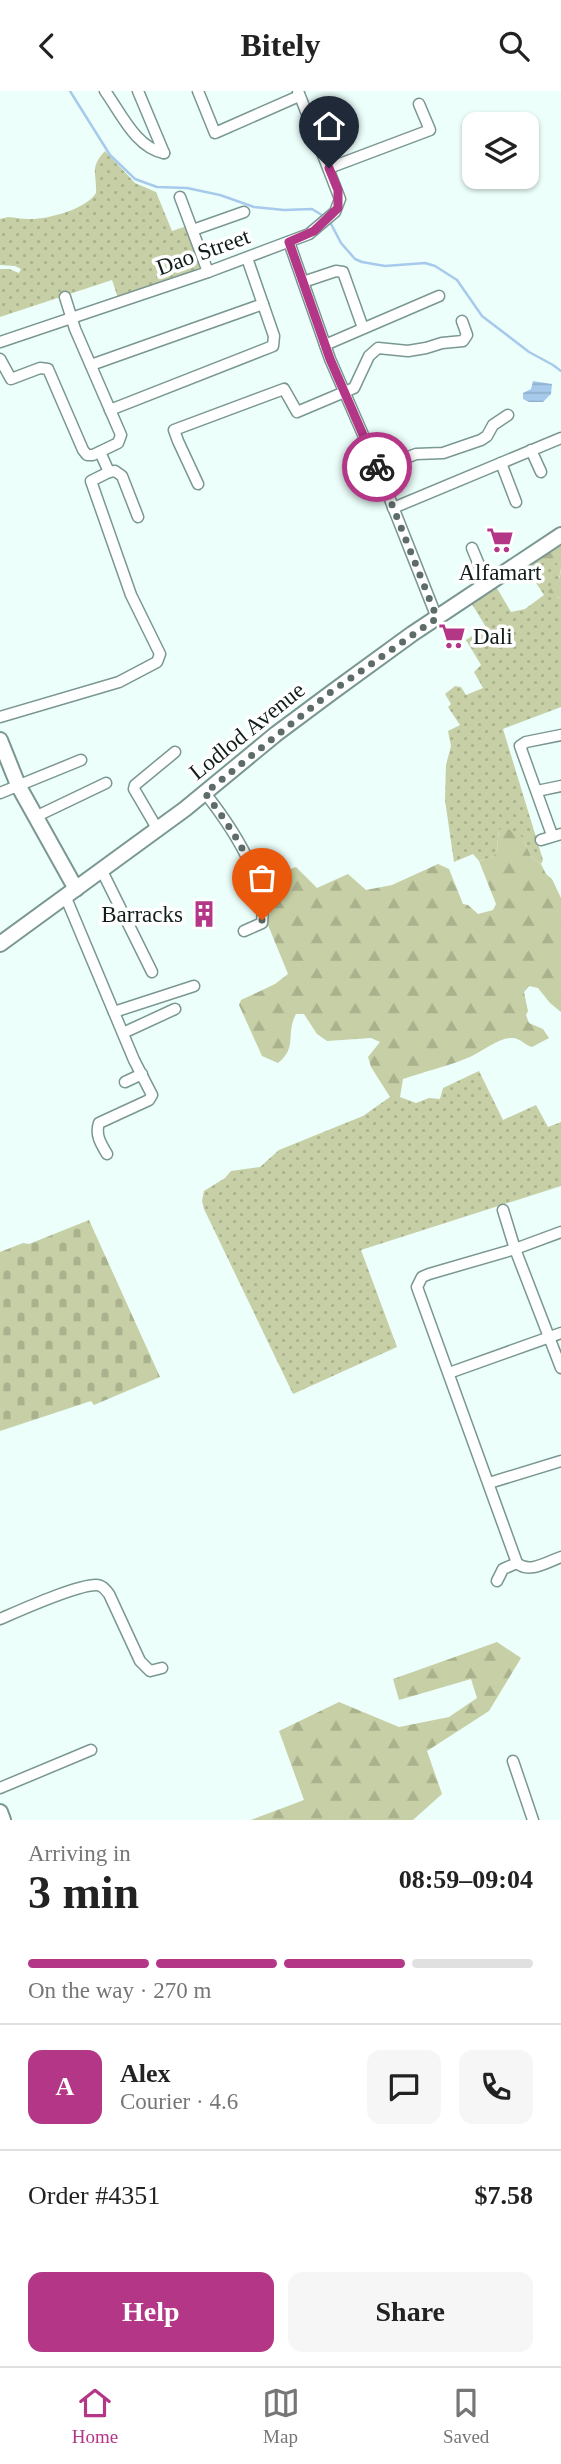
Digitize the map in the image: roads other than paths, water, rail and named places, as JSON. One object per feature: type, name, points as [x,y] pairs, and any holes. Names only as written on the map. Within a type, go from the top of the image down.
[{"type":"main road","name":"Lodlod Avenue","points":[[0,944],[158,830],[331,692],[561,535]]},
{"type":"main road","points":[[0,740],[18,785],[71,894]]},
{"type":"main road","points":[[0,1812],[3,1820]]},
{"type":"street","points":[[105,91],[140,141],[149,150],[164,153],[138,91]]},
{"type":"street","points":[[198,91],[215,133],[299,93]]},
{"type":"street","name":"Dao Street","points":[[0,342],[247,258],[312,232],[322,224],[335,212],[340,199],[299,93]]},
{"type":"street","points":[[329,168],[430,129],[419,104]]},
{"type":"street","points":[[180,197],[208,272]]},
{"type":"street","points":[[192,230],[244,212]]},
{"type":"street","points":[[289,242],[325,345],[437,618]]},
{"type":"street","points":[[110,410],[273,346],[274,336],[247,258]]},
{"type":"street","points":[[303,282],[334,271],[343,272],[363,328]]},
{"type":"street","points":[[325,345],[439,296]]},
{"type":"street","points":[[0,359],[11,379],[40,368],[48,369],[87,455],[114,446],[122,438],[75,329],[65,297]]},
{"type":"street","points":[[91,365],[263,304]]},
{"type":"street","points":[[198,484],[174,430],[284,389],[297,412],[346,393],[358,384],[369,356],[376,349],[383,347],[408,351],[466,339],[462,321]]},
{"type":"street","points":[[378,469],[416,454],[443,453],[481,440],[488,435],[493,425],[508,415]]},
{"type":"street","points":[[393,508],[561,438]]},
{"type":"street","points":[[531,450],[541,472]]},
{"type":"street","points":[[100,452],[109,472]]},
{"type":"street","points":[[501,463],[516,502]]},
{"type":"street","points":[[0,717],[119,682],[157,662],[160,654],[131,595],[90,481],[115,471],[122,476],[138,517]]},
{"type":"street","points":[[472,548],[487,584]]},
{"type":"street","points":[[541,840],[556,834],[527,770],[520,746],[526,742],[561,735]]},
{"type":"street","points":[[158,830],[134,789],[155,766],[175,751]]},
{"type":"street","points":[[0,793],[81,760]]},
{"type":"street","points":[[35,817],[106,783]]},
{"type":"street","points":[[537,791],[561,786]]},
{"type":"street","points":[[205,793],[236,835],[261,902],[261,923],[244,931]]},
{"type":"street","points":[[102,871],[152,972]]},
{"type":"street","points":[[71,894],[114,1012],[152,1093],[149,1100],[99,1123],[99,1142],[107,1154]]},
{"type":"street","points":[[114,1012],[194,986]]},
{"type":"street","points":[[123,1033],[175,1009]]},
{"type":"street","points":[[125,1082],[142,1074]]},
{"type":"street","points":[[503,1210],[514,1249],[561,1368]]},
{"type":"street","points":[[517,1563],[418,1292],[418,1282],[429,1274],[561,1233]]},
{"type":"street","points":[[449,1373],[561,1333]]},
{"type":"street","points":[[489,1483],[561,1461]]},
{"type":"street","points":[[497,1581],[503,1569],[517,1563],[529,1568],[561,1557]]},
{"type":"street","points":[[0,1619],[77,1589],[96,1585],[103,1587],[109,1594],[140,1661],[150,1671],[162,1668]]},
{"type":"street","points":[[0,1788],[91,1750]]},
{"type":"street","points":[[513,1761],[533,1820]]},
{"type":"water","points":[[533,381],[552,384],[551,394],[543,402],[523,399],[523,393],[531,389]]},
{"type":"waterway","points":[[70,91],[110,155],[135,179],[157,187],[187,188],[220,195],[254,207],[312,209],[325,217]]},
{"type":"waterway","points":[[330,222],[341,243],[355,259],[385,266],[425,263],[457,280],[482,316],[529,352],[561,371]]},
{"type":"place","name":"Alfamart","points":[[500,540]]},
{"type":"place","name":"Dali","points":[[452,636]]},
{"type":"place","name":"Barracks","points":[[204,914]]}]
